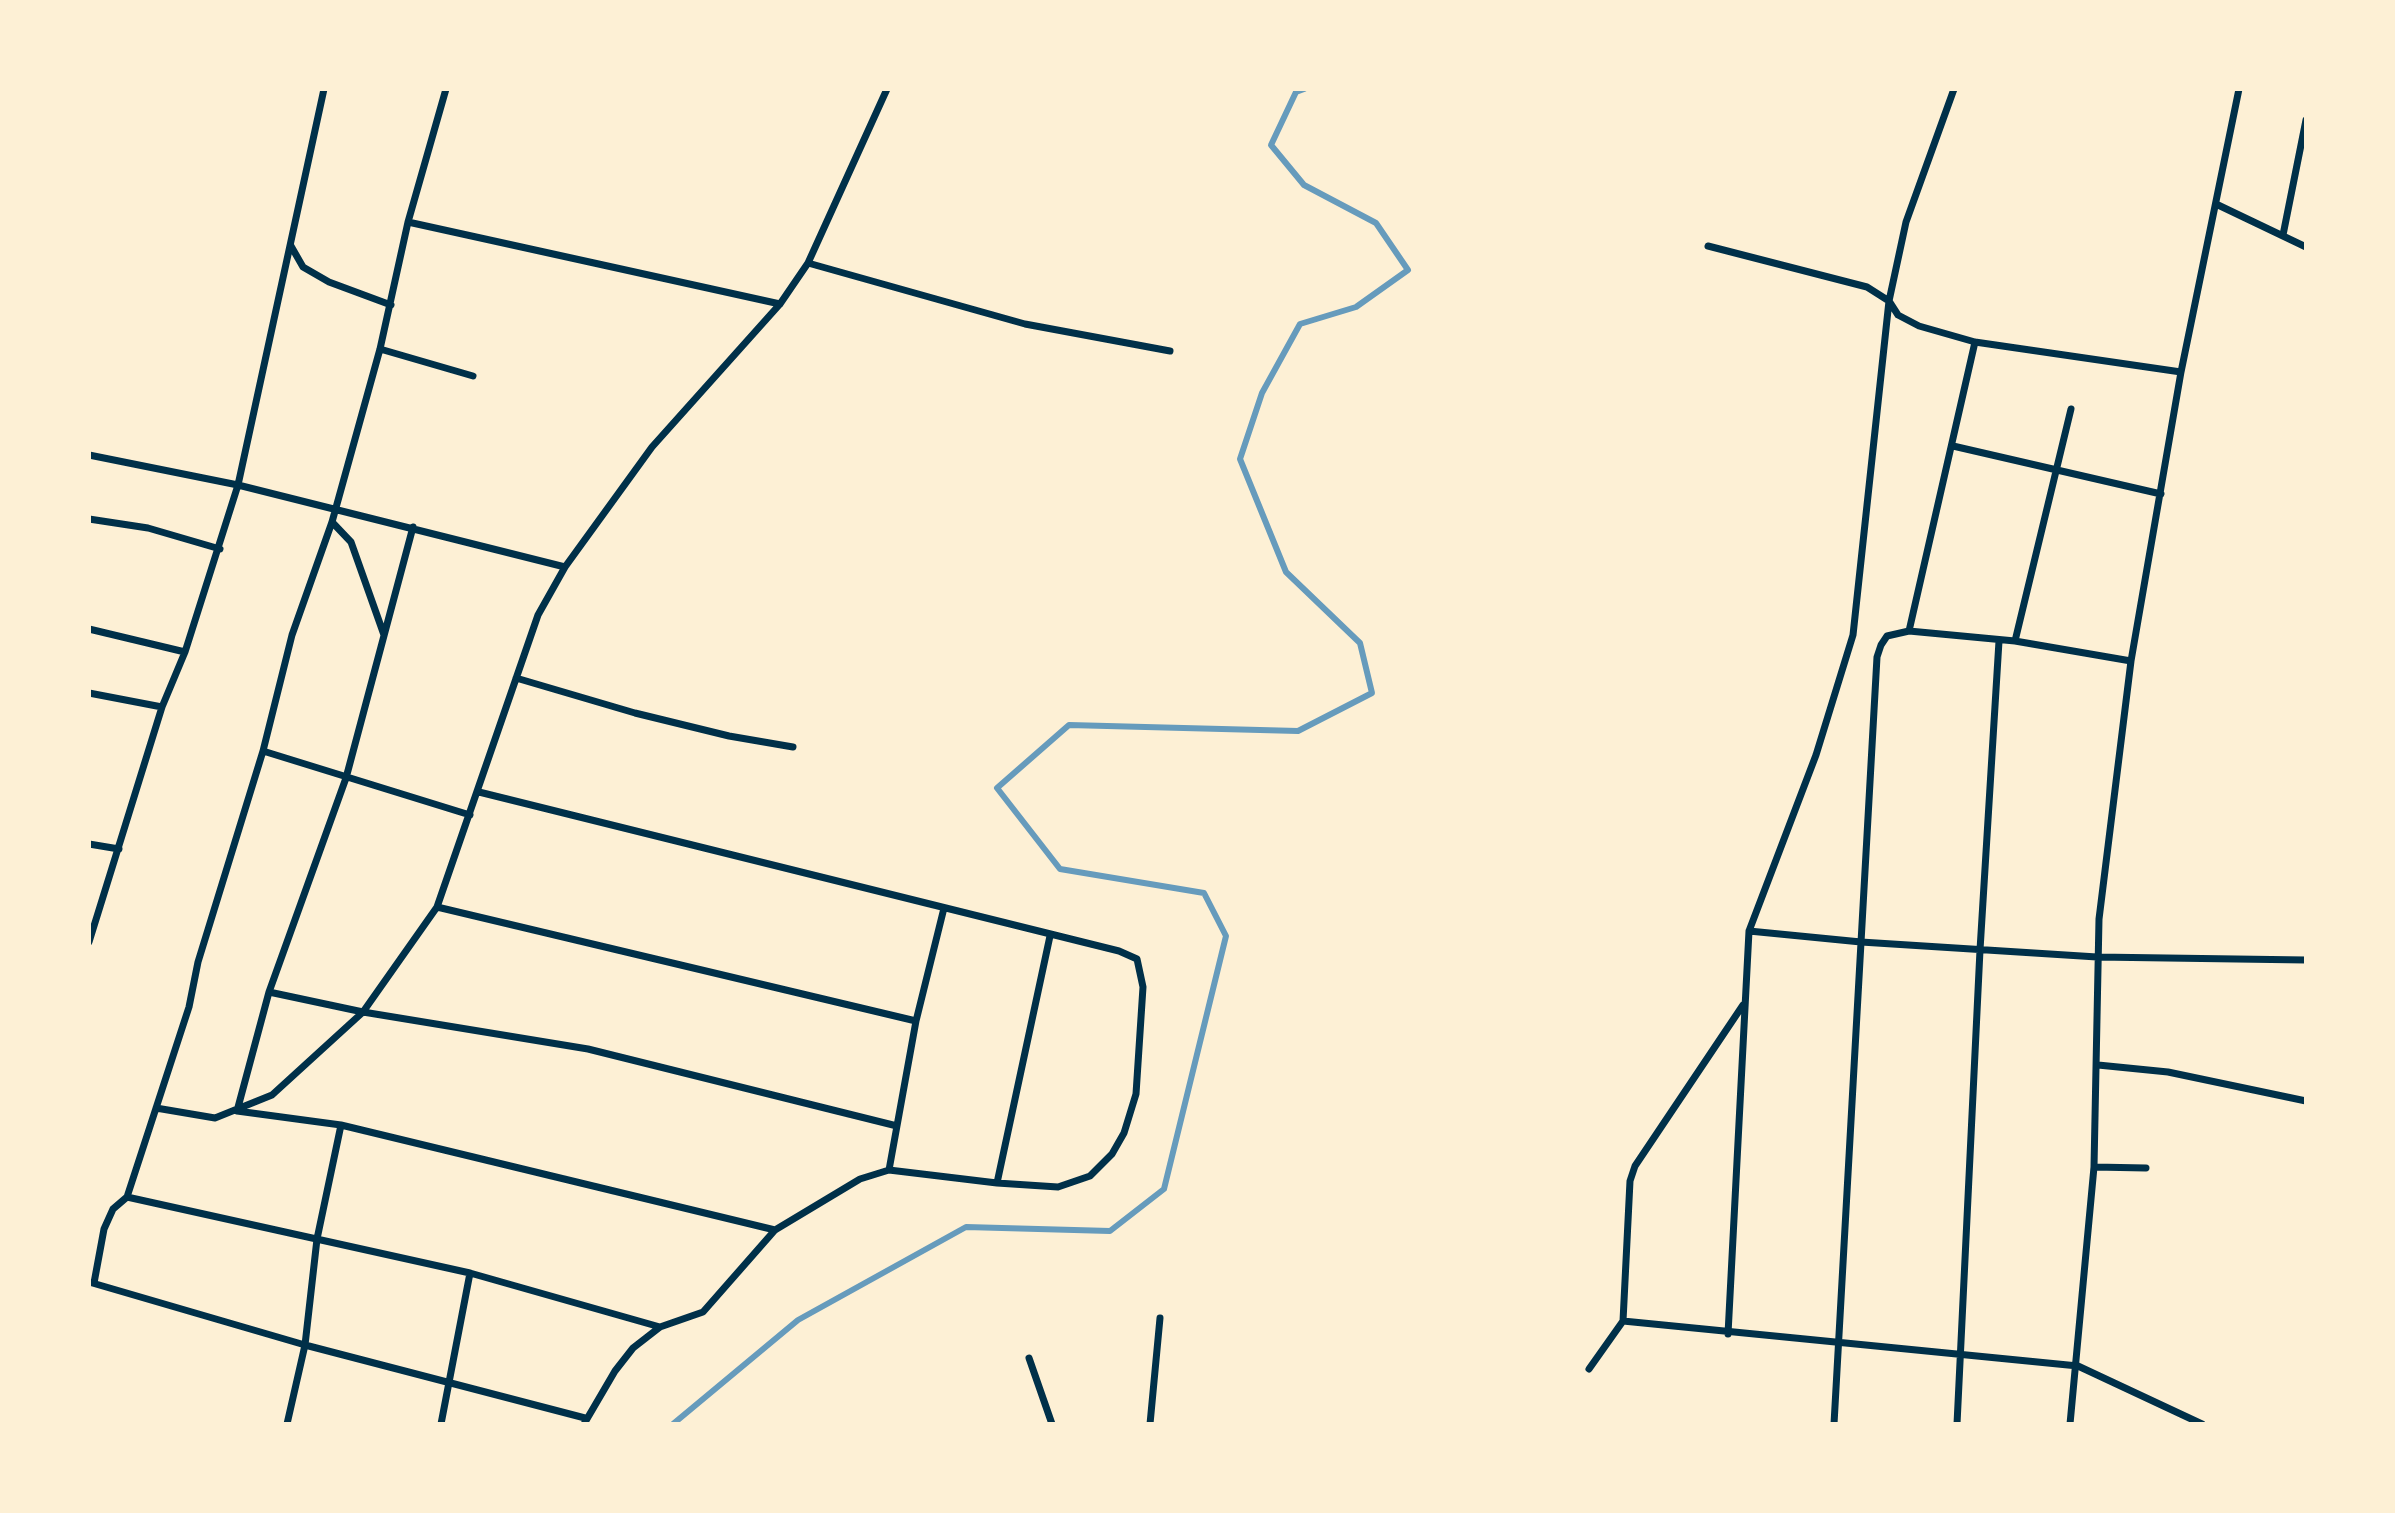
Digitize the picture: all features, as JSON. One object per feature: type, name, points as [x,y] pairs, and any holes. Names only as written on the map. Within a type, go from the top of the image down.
[{"type":"street","points":[[89,942],[162,707],[185,653],[238,485],[324,89]]},
{"type":"street","points":[[446,89],[408,222],[380,349],[332,522],[292,635],[263,751],[198,962],[189,1007],[127,1197],[113,1209],[104,1229],[92,1283],[305,1345],[584,1421],[633,1349],[660,1327],[703,1312],[775,1230],[860,1179],[889,1170],[997,1183],[1058,1187],[1090,1175],[1112,1154],[1124,1133],[1136,1094],[1143,987],[1137,959],[1119,951],[479,792]]},
{"type":"street","points":[[156,1108],[215,1118],[272,1095],[363,1012],[437,907],[479,792],[538,615],[565,567],[652,447],[780,304],[808,262],[887,89]]},
{"type":"street","points":[[1728,1334],[1749,931],[1816,755],[1853,635],[1889,301],[1906,222],[1954,89]]},
{"type":"street","points":[[2070,1424],[2078,1366],[2094,1167],[2099,919],[2130,661],[2181,372],[2239,89]]},
{"type":"street","points":[[2283,234],[2306,120]]},
{"type":"street","points":[[2216,204],[2306,247]]},
{"type":"street","points":[[408,222],[780,304]]},
{"type":"street","points":[[291,246],[303,267],[328,282],[391,305]]},
{"type":"street","points":[[1708,246],[1867,287],[1889,301],[1898,315],[1919,326],[1975,342],[2181,372]]},
{"type":"street","points":[[808,262],[1025,324],[1170,351]]},
{"type":"street","points":[[1909,631],[1975,342]]},
{"type":"street","points":[[380,349],[473,376]]},
{"type":"street","points":[[2015,640],[2071,409]]},
{"type":"street","points":[[1953,446],[2161,494]]},
{"type":"street","points":[[89,455],[238,485],[565,567]]},
{"type":"street","points":[[89,519],[148,528],[219,549]]},
{"type":"street","points":[[332,522],[351,542],[384,635]]},
{"type":"street","points":[[237,1111],[269,992],[346,778],[413,527]]},
{"type":"street","points":[[89,629],[185,653]]},
{"type":"street","points":[[1834,1424],[1877,657],[1887,636],[1909,631],[1999,641],[2015,640],[2130,661]]},
{"type":"street","points":[[1957,1424],[1980,950],[1999,641]]},
{"type":"street","points":[[516,677],[635,713],[729,736],[793,747]]},
{"type":"street","points":[[89,693],[162,707]]},
{"type":"street","points":[[263,751],[470,815]]},
{"type":"street","points":[[89,844],[119,849]]},
{"type":"street","points":[[437,907],[916,1021]]},
{"type":"street","points":[[889,1170],[916,1021],[944,908]]},
{"type":"street","points":[[1749,931],[1861,942],[2097,957],[2306,960]]},
{"type":"street","points":[[997,1183],[1050,936]]},
{"type":"street","points":[[269,992],[363,1012],[588,1049],[897,1126]]},
{"type":"street","points":[[1589,1369],[1623,1321],[1630,1181],[1635,1166],[1744,1005]]},
{"type":"street","points":[[2098,1065],[2168,1072],[2306,1101]]},
{"type":"street","points":[[237,1111],[341,1125],[775,1230]]},
{"type":"street","points":[[287,1424],[305,1345],[317,1239],[341,1125]]},
{"type":"street","points":[[2094,1167],[2146,1168]]},
{"type":"street","points":[[127,1197],[470,1273],[660,1327]]},
{"type":"street","points":[[441,1424],[470,1273]]},
{"type":"street","points":[[1150,1424],[1160,1318]]},
{"type":"street","points":[[1623,1321],[1838,1345],[2078,1366],[2202,1424]]},
{"type":"street","points":[[1030,1358],[1052,1424]]},
{"type":"waterway","points":[[673,1424],[798,1320],[966,1227],[1110,1231],[1164,1189],[1226,936],[1204,893],[1060,869],[997,788],[1069,725],[1298,731],[1372,693],[1360,643],[1286,572],[1240,459],[1262,393],[1300,324],[1356,307],[1408,270],[1376,223],[1304,185],[1271,145],[1296,92],[1304,89]]}]
